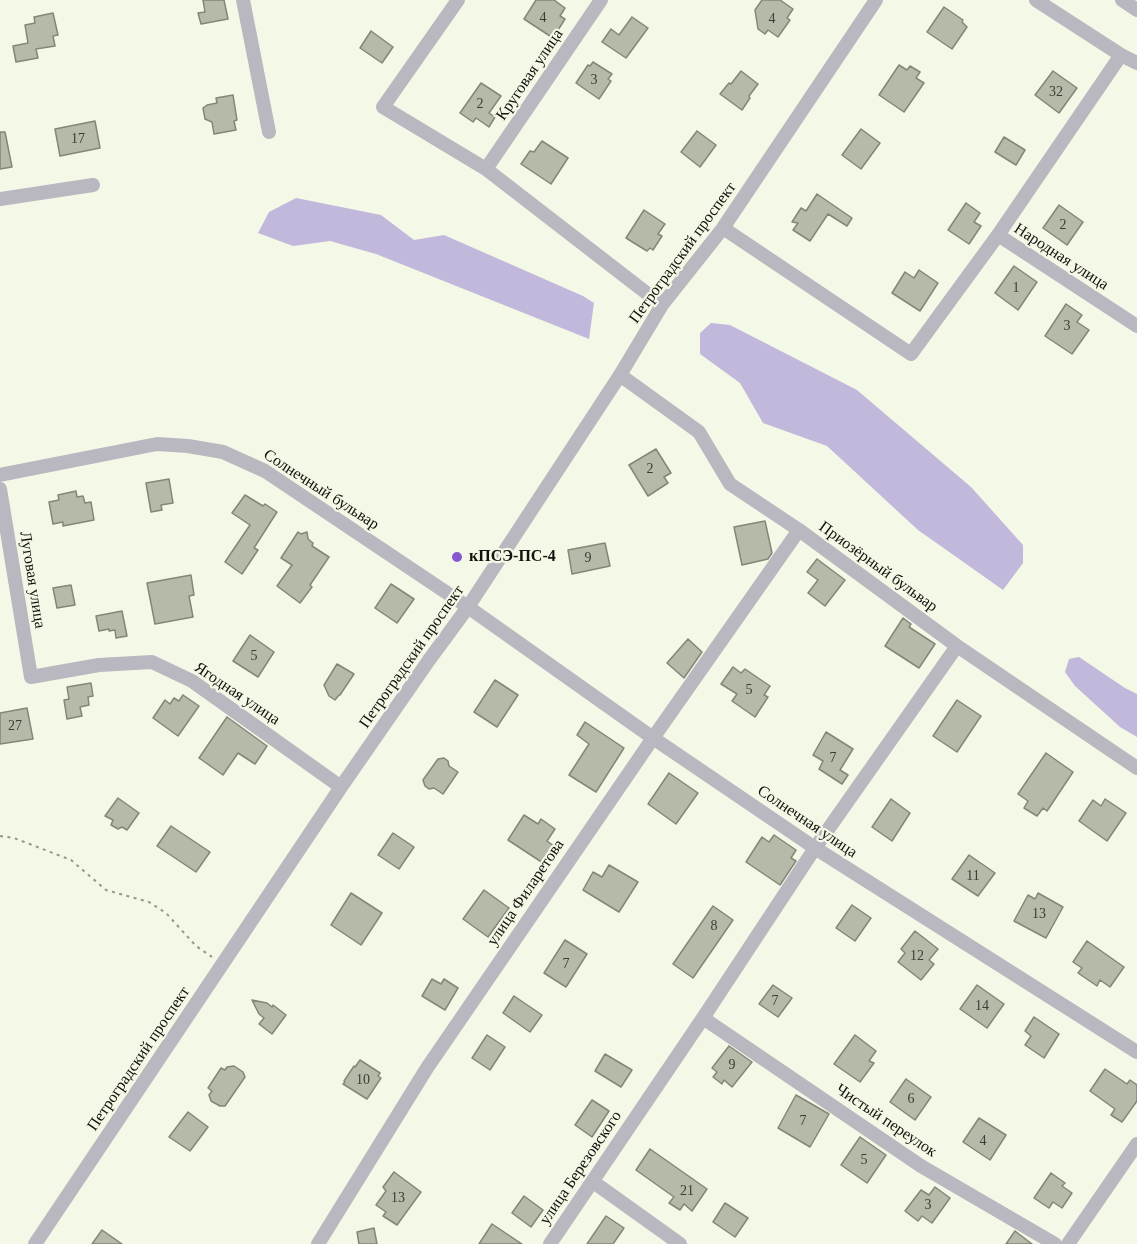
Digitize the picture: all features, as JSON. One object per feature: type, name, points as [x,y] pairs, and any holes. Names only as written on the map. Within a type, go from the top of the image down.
[{"type":"street","points":[[243,0],[268,132]]},
{"type":"street","points":[[458,0],[383,107],[486,169],[662,305]]},
{"type":"street","name":"Круговая улица","points":[[486,169],[601,0]]},
{"type":"street","name":"Петроградский проспект","points":[[35,1244],[341,787],[468,607],[620,375],[662,305],[723,228],[876,0]]},
{"type":"street","points":[[1036,0],[1137,63]]},
{"type":"street","points":[[1122,0],[1137,10]]},
{"type":"street","points":[[723,228],[911,354],[998,235],[1121,55]]},
{"type":"street","points":[[0,199],[93,185]]},
{"type":"street","name":"Народная улица","points":[[998,235],[1137,327]]},
{"type":"street","name":"Приозёрный бульвар","points":[[620,375],[699,432],[730,484],[800,530],[957,646],[1137,768]]},
{"type":"street","name":"Солнечный бульвар","points":[[0,474],[157,444],[223,452],[266,471],[468,607]]},
{"type":"street","name":"Луговая улица","points":[[0,489],[31,677]]},
{"type":"street","name":"улица Филаретова","points":[[318,1244],[427,1068],[653,738],[800,530]]},
{"type":"street","name":"Солнечная улица","points":[[468,607],[653,738],[815,848],[1137,1052]]},
{"type":"street","name":"улица Березовского","points":[[550,1244],[815,848],[957,646]]},
{"type":"street","name":"Ягодная улица","points":[[31,677],[99,665],[152,662],[192,681],[341,787]]},
{"type":"street","name":"Чистый переулок","points":[[703,1018],[921,1166],[1056,1244]]},
{"type":"street","points":[[1068,1244],[1137,1144]]},
{"type":"street","points":[[592,1181],[680,1244]]},
{"type":"path","points":[[0,836],[15,838],[70,860],[106,890],[149,902],[166,913],[195,946],[222,964]]},
{"type":"shaded area","points":[[296,198],[381,215],[414,240],[444,235],[583,296],[594,303],[589,339],[376,254],[330,241],[293,246],[258,233],[269,212]]},
{"type":"shaded area","points":[[711,323],[730,325],[857,390],[971,487],[1023,545],[1023,563],[1003,590],[918,530],[827,446],[763,423],[740,383],[700,354],[700,333]]},
{"type":"shaded area","points":[[1079,657],[1137,694],[1137,737],[1120,727],[1075,686],[1065,672],[1069,659]]},
{"type":"building","points":[[203,0],[224,0],[228,19],[201,24],[198,13],[205,12]]},
{"type":"building","points":[[536,0],[554,0],[565,8],[560,16],[565,19],[553,38],[524,19]]},
{"type":"building","points":[[762,0],[780,0],[793,9],[787,18],[790,20],[778,37],[768,30],[765,34],[758,29],[755,10]]},
{"type":"building","points":[[944,7],[963,20],[962,22],[967,27],[952,49],[927,32]]},
{"type":"building","points":[[53,13],[58,35],[53,36],[55,46],[36,49],[38,58],[16,62],[13,46],[28,43],[25,25],[35,23],[34,17]]},
{"type":"building","points":[[632,17],[648,28],[626,58],[602,42],[611,29],[619,35]]},
{"type":"building","points":[[371,31],[393,47],[382,63],[360,48]]},
{"type":"building","points":[[593,62],[612,74],[608,79],[611,81],[599,99],[576,83],[588,65],[590,66]]},
{"type":"building","points":[[899,65],[907,70],[910,66],[920,72],[916,78],[924,83],[904,112],[879,95]]},
{"type":"building","points":[[741,71],[758,84],[742,110],[720,94]]},
{"type":"building","points":[[1053,71],[1077,88],[1059,113],[1035,95]]},
{"type":"building","points":[[481,83],[501,96],[489,113],[495,117],[489,127],[476,118],[473,122],[460,113]]},
{"type":"building","points":[[233,95],[237,120],[234,121],[236,130],[214,134],[212,122],[205,119],[203,108],[217,103],[216,98]]},
{"type":"building","points":[[95,121],[100,148],[60,156],[55,129]]},
{"type":"building","points":[[861,129],[880,143],[861,169],[842,155]]},
{"type":"building","points":[[697,131],[716,145],[700,167],[681,152]]},
{"type":"building","points":[[0,132],[5,132],[12,167],[0,169]]},
{"type":"building","points":[[1004,137],[1025,150],[1016,165],[995,152]]},
{"type":"building","points":[[542,141],[568,158],[551,184],[521,164],[530,151],[534,152]]},
{"type":"building","points":[[817,194],[852,218],[847,226],[828,214],[810,241],[793,230],[798,223],[792,222],[801,208],[806,211]]},
{"type":"building","points":[[966,203],[980,213],[974,222],[981,226],[969,244],[948,230]]},
{"type":"building","points":[[1059,205],[1083,222],[1067,245],[1043,228]]},
{"type":"building","points":[[644,210],[665,224],[658,234],[662,236],[653,250],[650,248],[647,251],[626,238]]},
{"type":"building","points":[[1014,266],[1037,282],[1018,310],[995,293]]},
{"type":"building","points":[[919,270],[938,283],[920,311],[892,293],[905,272],[914,278]]},
{"type":"building","points":[[1066,304],[1082,315],[1077,322],[1089,330],[1072,354],[1045,336]]},
{"type":"building","points":[[656,449],[671,473],[664,477],[668,483],[648,496],[629,465]]},
{"type":"building","points":[[169,479],[173,503],[161,505],[162,510],[151,512],[146,483]]},
{"type":"building","points":[[76,491],[77,497],[83,496],[85,503],[91,502],[94,520],[63,526],[63,522],[53,524],[49,502],[59,500],[58,495]]},
{"type":"building","points":[[245,495],[277,512],[254,548],[258,550],[242,574],[225,562],[250,525],[232,513]]},
{"type":"building","points":[[765,521],[772,553],[768,559],[742,565],[734,527]]},
{"type":"building","points":[[298,532],[301,534],[307,532],[308,539],[313,543],[312,546],[329,557],[300,603],[277,586],[292,565],[281,558]]},
{"type":"building","points":[[605,543],[610,566],[572,574],[568,550]]},
{"type":"building","points":[[817,559],[845,580],[825,606],[808,593],[818,580],[807,572]]},
{"type":"building","points":[[191,575],[194,595],[189,596],[193,617],[155,624],[147,583]]},
{"type":"building","points":[[391,584],[414,599],[397,623],[375,608]]},
{"type":"building","points":[[71,585],[75,605],[57,608],[53,588]]},
{"type":"building","points":[[122,611],[127,636],[116,638],[115,630],[99,631],[96,616]]},
{"type":"building","points":[[903,618],[911,624],[909,627],[935,644],[919,668],[885,646]]},
{"type":"building","points":[[250,635],[274,652],[258,677],[233,661]]},
{"type":"building","points":[[688,639],[702,652],[684,678],[667,663]]},
{"type":"building","points":[[337,664],[354,674],[335,700],[329,696],[324,685]]},
{"type":"building","points":[[733,667],[741,673],[745,669],[770,686],[764,695],[768,697],[755,717],[732,701],[737,694],[721,684]]},
{"type":"building","points":[[495,680],[518,695],[497,727],[474,712]]},
{"type":"building","points":[[91,683],[93,696],[88,697],[89,705],[80,707],[82,716],[67,719],[64,700],[69,699],[67,687]]},
{"type":"building","points":[[183,695],[199,706],[178,736],[153,718],[165,700],[170,704],[174,698],[179,701]]},
{"type":"building","points":[[957,700],[981,716],[957,752],[933,736]]},
{"type":"building","points":[[27,708],[33,739],[0,744],[0,713]]},
{"type":"building","points":[[227,717],[267,746],[255,764],[238,753],[223,775],[199,758]]},
{"type":"building","points":[[585,722],[624,748],[596,792],[569,775],[589,744],[577,735]]},
{"type":"building","points":[[826,732],[853,749],[840,770],[848,775],[842,784],[819,769],[823,761],[813,755]]},
{"type":"building","points":[[1046,753],[1073,772],[1047,811],[1043,808],[1037,816],[1024,808],[1028,801],[1018,794]]},
{"type":"building","points":[[444,758],[448,761],[449,766],[458,772],[443,794],[434,788],[429,789],[423,780],[438,759]]},
{"type":"building","points":[[669,773],[698,793],[676,824],[648,804]]},
{"type":"building","points":[[118,798],[139,813],[127,830],[111,825],[113,820],[105,816]]},
{"type":"building","points":[[891,799],[910,813],[892,841],[872,827]]},
{"type":"building","points":[[1105,799],[1126,813],[1107,841],[1079,821],[1093,800],[1101,806]]},
{"type":"building","points":[[524,815],[538,824],[541,819],[555,829],[547,841],[554,846],[543,863],[508,840]]},
{"type":"building","points":[[171,826],[210,852],[196,872],[157,846]]},
{"type":"building","points":[[393,833],[414,847],[399,869],[378,855]]},
{"type":"building","points":[[774,835],[796,850],[791,858],[796,861],[780,885],[746,862],[762,837],[769,842]]},
{"type":"building","points":[[969,855],[995,873],[978,896],[952,879]]},
{"type":"building","points":[[609,865],[638,882],[619,912],[583,890],[593,872],[602,877]]},
{"type":"building","points":[[484,890],[509,908],[488,937],[463,919]]},
{"type":"building","points":[[351,893],[382,913],[361,945],[331,925]]},
{"type":"building","points":[[1038,893],[1063,907],[1046,938],[1014,921],[1028,895],[1035,899]]},
{"type":"building","points":[[852,905],[871,918],[855,941],[836,928]]},
{"type":"building","points":[[713,906],[733,920],[693,978],[673,964]]},
{"type":"building","points":[[915,931],[938,949],[929,960],[934,964],[921,980],[898,962],[905,953],[901,949]]},
{"type":"building","points":[[565,940],[587,954],[566,987],[544,973]]},
{"type":"building","points":[[1087,941],[1124,967],[1110,987],[1100,980],[1097,986],[1078,973],[1082,968],[1073,962]]},
{"type":"building","points":[[432,979],[441,984],[444,979],[458,988],[445,1010],[422,996]]},
{"type":"building","points":[[773,985],[792,998],[778,1017],[759,1004]]},
{"type":"building","points":[[977,985],[1004,1004],[987,1028],[960,1009]]},
{"type":"building","points":[[514,996],[542,1015],[530,1032],[503,1013]]},
{"type":"building","points":[[252,1000],[267,1003],[272,1007],[273,1005],[286,1015],[272,1034],[259,1024],[264,1018],[259,1014]]},
{"type":"building","points":[[1034,1017],[1059,1034],[1044,1058],[1025,1045],[1031,1036],[1025,1031]]},
{"type":"building","points":[[487,1035],[505,1047],[490,1070],[472,1058]]},
{"type":"building","points":[[855,1035],[876,1051],[869,1061],[874,1063],[860,1082],[834,1064]]},
{"type":"building","points":[[729,1046],[752,1062],[732,1087],[724,1080],[722,1084],[713,1077],[717,1072],[712,1068]]},
{"type":"building","points":[[605,1054],[632,1070],[621,1087],[595,1071]]},
{"type":"building","points":[[360,1060],[380,1073],[378,1076],[381,1078],[367,1099],[343,1084]]},
{"type":"building","points":[[234,1066],[243,1072],[245,1077],[225,1106],[220,1106],[211,1101],[209,1095],[212,1091],[208,1088],[221,1068],[225,1070],[227,1067]]},
{"type":"building","points":[[1105,1069],[1127,1084],[1130,1080],[1137,1085],[1137,1101],[1122,1122],[1111,1115],[1115,1109],[1090,1091]]},
{"type":"building","points":[[906,1079],[931,1097],[915,1120],[890,1102]]},
{"type":"building","points":[[796,1095],[829,1114],[810,1147],[778,1128]]},
{"type":"building","points":[[592,1100],[609,1111],[592,1137],[575,1125]]},
{"type":"building","points":[[188,1112],[208,1127],[190,1151],[169,1137]]},
{"type":"building","points":[[979,1118],[1006,1135],[990,1160],[963,1142]]},
{"type":"building","points":[[860,1137],[886,1155],[867,1183],[841,1165]]},
{"type":"building","points":[[650,1149],[707,1189],[692,1211],[684,1204],[680,1210],[669,1203],[674,1197],[636,1170]]},
{"type":"building","points":[[394,1172],[421,1192],[397,1225],[383,1216],[386,1212],[376,1205],[386,1191],[383,1187]]},
{"type":"building","points":[[1051,1173],[1065,1183],[1062,1186],[1072,1193],[1062,1208],[1053,1202],[1049,1208],[1034,1198]]},
{"type":"building","points":[[935,1187],[950,1198],[932,1223],[922,1216],[918,1221],[905,1211],[921,1190],[929,1195]]},
{"type":"building","points":[[524,1196],[543,1210],[531,1227],[512,1213]]},
{"type":"building","points":[[725,1203],[748,1218],[735,1237],[713,1222]]},
{"type":"building","points":[[606,1216],[624,1228],[613,1244],[587,1244]]},
{"type":"building","points":[[492,1224],[522,1244],[479,1244]]},
{"type":"building","points":[[374,1228],[377,1244],[359,1244],[357,1232]]},
{"type":"building","points":[[102,1230],[122,1244],[92,1244]]},
{"type":"building","points":[[1015,1231],[1032,1244],[1006,1244]]},
{"type":"place","name":"кПСЭ-ПС-4","points":[[457,557]]}]
